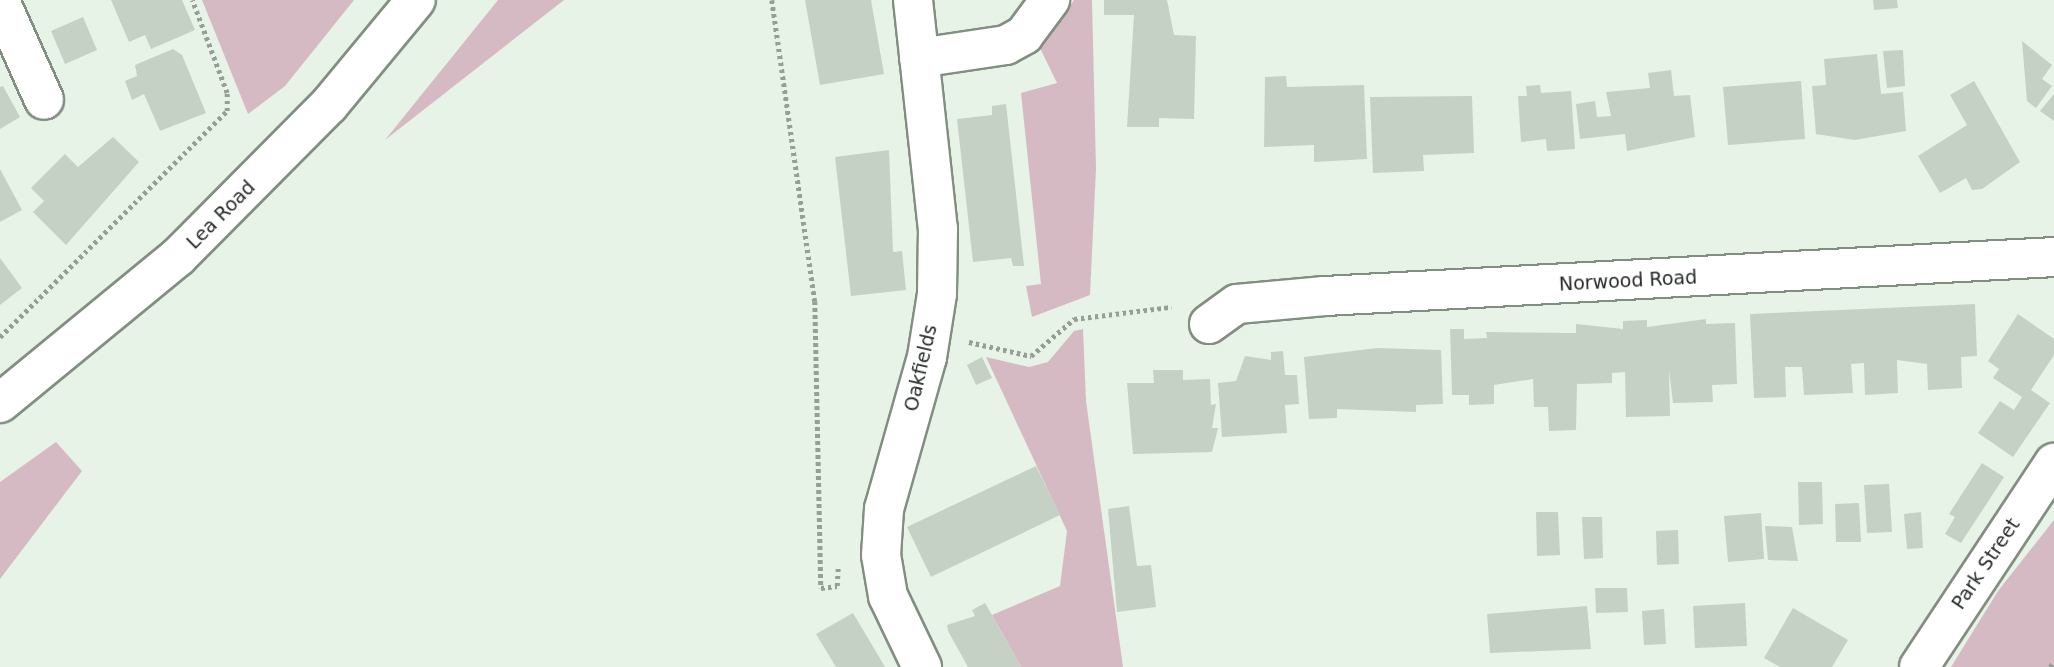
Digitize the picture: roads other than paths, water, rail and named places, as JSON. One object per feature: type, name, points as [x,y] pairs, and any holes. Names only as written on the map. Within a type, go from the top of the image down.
[{"type":"street","name":"Lea Road","points":[[3,397],[178,257],[329,105],[416,0]]},
{"type":"street","name":"Oakfields","points":[[913,0],[938,229],[931,334],[884,509],[881,555],[888,596],[922,667]]},
{"type":"street","points":[[919,58],[1006,45],[1024,35],[1050,0]]},
{"type":"street","points":[[0,1],[44,100]]},
{"type":"street","name":"Norwood Road","points":[[1209,324],[1237,304],[1325,296],[2054,257]]},
{"type":"street","name":"Park Street","points":[[1919,667],[2054,463]]}]
